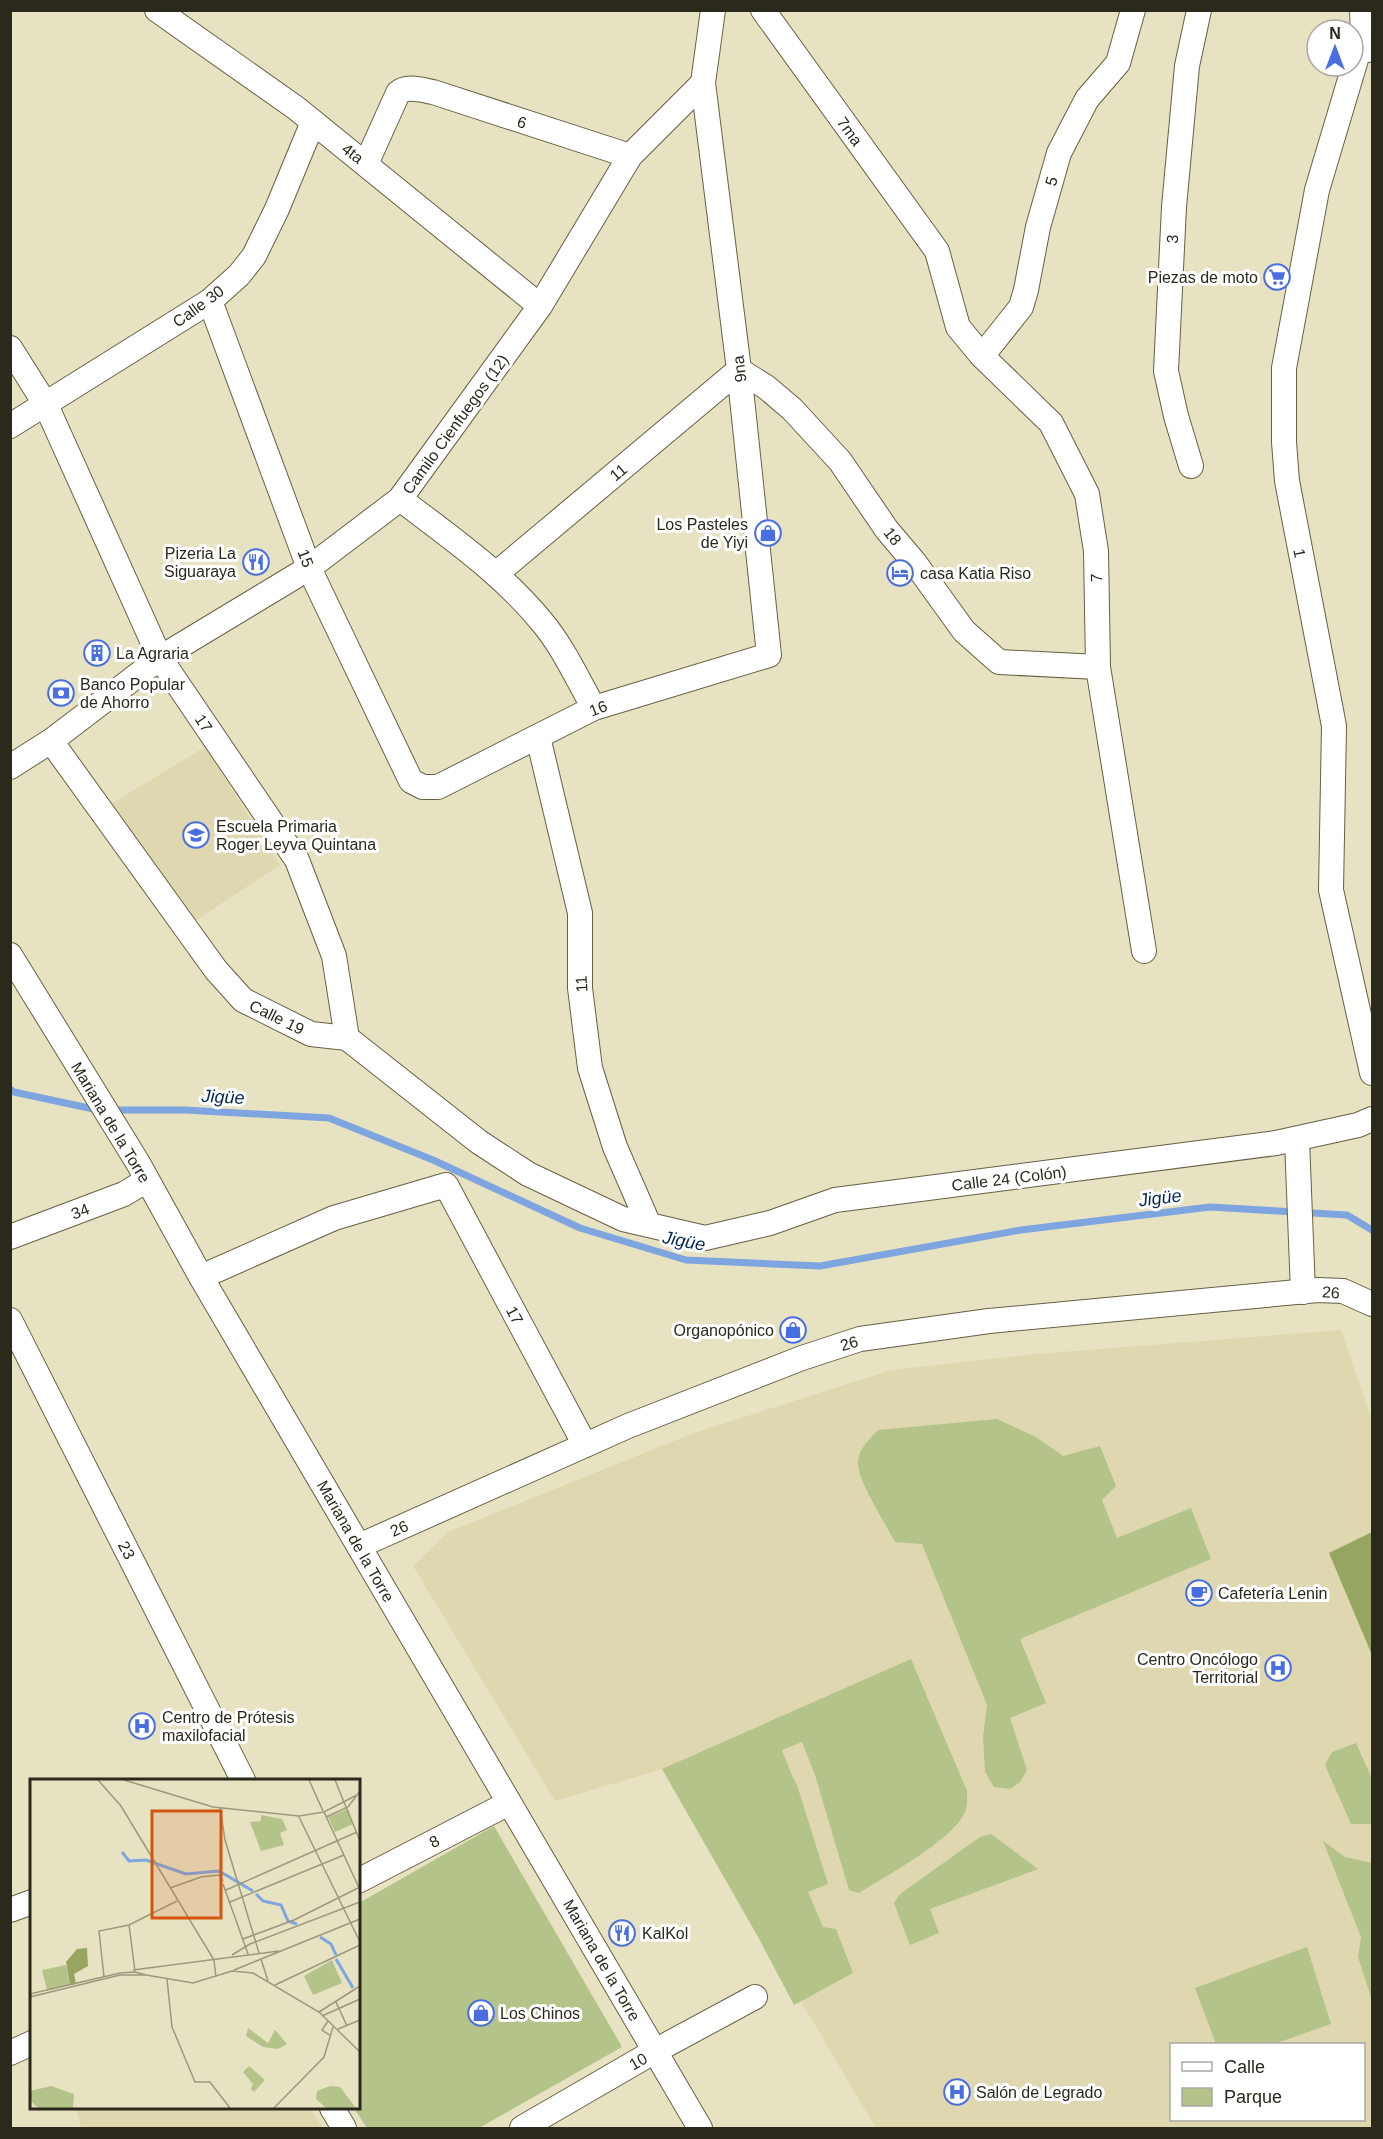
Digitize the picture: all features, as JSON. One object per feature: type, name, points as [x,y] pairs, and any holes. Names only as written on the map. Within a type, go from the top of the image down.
[{"type":"street","name":"4ta","points":[[157,10],[313,122],[540,306]]},
{"type":"street","name":"9na","points":[[713,10],[703,83],[739,370],[769,655]]},
{"type":"street","name":"7ma","points":[[763,10],[937,251]]},
{"type":"street","name":"5","points":[[982,356],[1021,307],[1038,227],[1059,153],[1087,99],[1118,63],[1133,10]]},
{"type":"street","name":"3","points":[[1191,466],[1166,371],[1175,195],[1187,66],[1199,10]]},
{"type":"street","points":[[1365,42],[1372,61]]},
{"type":"street","name":"1","points":[[1350,78],[1317,190],[1284,368],[1284,442],[1287,481],[1334,726],[1331,890],[1372,1073]]},
{"type":"street","name":"Camilo Cienfuegos (12)","points":[[10,767],[51,741],[160,658],[309,568],[400,499],[540,306],[630,156],[703,83]]},
{"type":"street","name":"6","points":[[366,164],[398,93],[402,90],[413,89],[433,92],[630,156]]},
{"type":"street","name":"Calle 30","points":[[10,426],[210,301],[239,275],[254,256],[277,209],[313,122]]},
{"type":"street","name":"7","points":[[937,251],[958,327],[982,356],[1051,423],[1087,494],[1096,551],[1098,667],[1144,951]]},
{"type":"street","name":"15","points":[[210,301],[309,568],[411,781],[423,787],[438,787]]},
{"type":"street","name":"17","points":[[10,348],[46,405],[160,658],[297,860],[334,956],[347,1038]]},
{"type":"street","name":"11","points":[[497,573],[739,370]]},
{"type":"street","name":"18","points":[[739,370],[766,387],[792,409],[840,461],[887,530],[915,563],[964,631],[999,662],[1098,667]]},
{"type":"street","points":[[400,499],[497,573],[543,623],[594,708]]},
{"type":"street","name":"16","points":[[438,787],[594,708],[769,655]]},
{"type":"street","name":"11","points":[[538,737],[580,913],[580,988],[590,1068],[615,1147],[649,1225]]},
{"type":"street","name":"Calle 19","points":[[51,741],[216,970],[243,1000],[311,1034],[347,1038]]},
{"type":"street","name":"Mariana de la Torre","points":[[10,955],[147,1180],[201,1277],[700,2128]]},
{"type":"street","points":[[347,1038],[479,1142],[528,1174],[623,1219],[649,1225]]},
{"type":"street","name":"Calle 24 (Colón)","points":[[649,1225],[705,1238],[770,1223],[835,1200],[1244,1148],[1286,1141],[1372,1119]]},
{"type":"street","points":[[1286,1141],[1297,1183],[1303,1292]]},
{"type":"street","name":"34","points":[[10,1237],[124,1194],[147,1180]]},
{"type":"street","name":"17","points":[[201,1277],[334,1218],[446,1185],[585,1445]]},
{"type":"street","name":"26","points":[[359,1546],[628,1426],[802,1358],[860,1339],[989,1321],[1303,1292],[1343,1291],[1372,1304]]},
{"type":"street","name":"23","points":[[10,1320],[242,1779]]},
{"type":"street","name":"8","points":[[360,1880],[509,1803]]},
{"type":"street","points":[[10,1910],[30,1903]]},
{"type":"street","name":"10","points":[[522,2128],[655,2051],[755,1997]]},
{"type":"street","points":[[10,2053],[30,2044]]},
{"type":"street","points":[[333,2109],[344,2128]]},
{"type":"shaded area","name":"Escuela Primaria Roger Leyva Quintana","points":[[205,747],[280,865],[192,923],[111,804]]},
{"type":"shaded area","points":[[1341,1330],[1372,1420],[1372,2128],[876,2128],[663,1769],[555,1801],[413,1566],[448,1532],[694,1433],[892,1370],[1037,1354]]},
{"type":"shaded area","points":[[76,2109],[311,2109],[323,2128],[81,2128]]},
{"type":"green space","points":[[997,1419],[1036,1437],[1063,1456],[1100,1446],[1116,1486],[1102,1500],[1117,1538],[1191,1508],[1211,1559],[1020,1639],[1046,1703],[1010,1718],[1027,1770],[1020,1782],[1010,1789],[994,1787],[985,1772],[983,1737],[987,1705],[922,1544],[895,1542],[866,1490],[858,1461],[868,1440],[878,1430]]},
{"type":"green space","points":[[1372,1532],[1372,1655],[1329,1553]]},
{"type":"green space","points":[[911,1659],[967,1791],[965,1812],[946,1835],[917,1857],[859,1893],[849,1890],[816,1778],[802,1742],[782,1750],[797,1785],[828,1884],[808,1892],[823,1927],[836,1929],[853,1973],[794,2005],[757,1935],[662,1769]]},
{"type":"green space","points":[[1356,1743],[1372,1779],[1372,1824],[1351,1824],[1325,1765],[1332,1752]]},
{"type":"green space","points":[[494,1826],[622,2047],[479,2128],[367,2128],[355,2109],[360,2109],[360,1902]]},
{"type":"green space","points":[[991,1834],[1038,1869],[930,1909],[939,1933],[910,1945],[894,1903],[900,1894],[980,1837]]},
{"type":"green space","points":[[1323,1841],[1345,1857],[1372,1863],[1372,2000],[1358,1957],[1361,1937]]},
{"type":"green space","points":[[1307,1947],[1331,2024],[1277,2043],[1216,2043],[1195,1988]]},
{"type":"waterway","name":"Jigüe","points":[[10,1089],[14,1092],[98,1110]]},
{"type":"waterway","name":"Jigüe","points":[[112,1110],[185,1110],[329,1118],[433,1160],[580,1228],[686,1260],[820,1266],[1021,1230],[1210,1207],[1347,1215],[1372,1230]]},
{"type":"place","name":"Piezas de moto","points":[[1277,277]]},
{"type":"place","name":"Los Pasteles de Yiyi","points":[[768,533]]},
{"type":"place","name":"Pizeria La Siguaraya","points":[[256,562]]},
{"type":"place","name":"casa Katia Riso","points":[[900,573]]},
{"type":"place","name":"La Agraria","points":[[97,653]]},
{"type":"place","name":"Banco Popular de Ahorro","points":[[61,693]]},
{"type":"place","name":"Escuela Primaria Roger Leyva Quintana","points":[[196,835]]},
{"type":"place","name":"Organopónico","points":[[793,1330]]},
{"type":"place","name":"Cafetería Lenin","points":[[1199,1593]]},
{"type":"place","name":"Centro Oncólogo Territorial","points":[[1278,1668]]},
{"type":"place","name":"Centro de Prótesis maxilofacial","points":[[142,1726]]},
{"type":"place","name":"KalKol","points":[[622,1933]]},
{"type":"place","name":"Los Chinos","points":[[481,2013]]},
{"type":"place","name":"Salón de Legrado","points":[[957,2092]]}]
